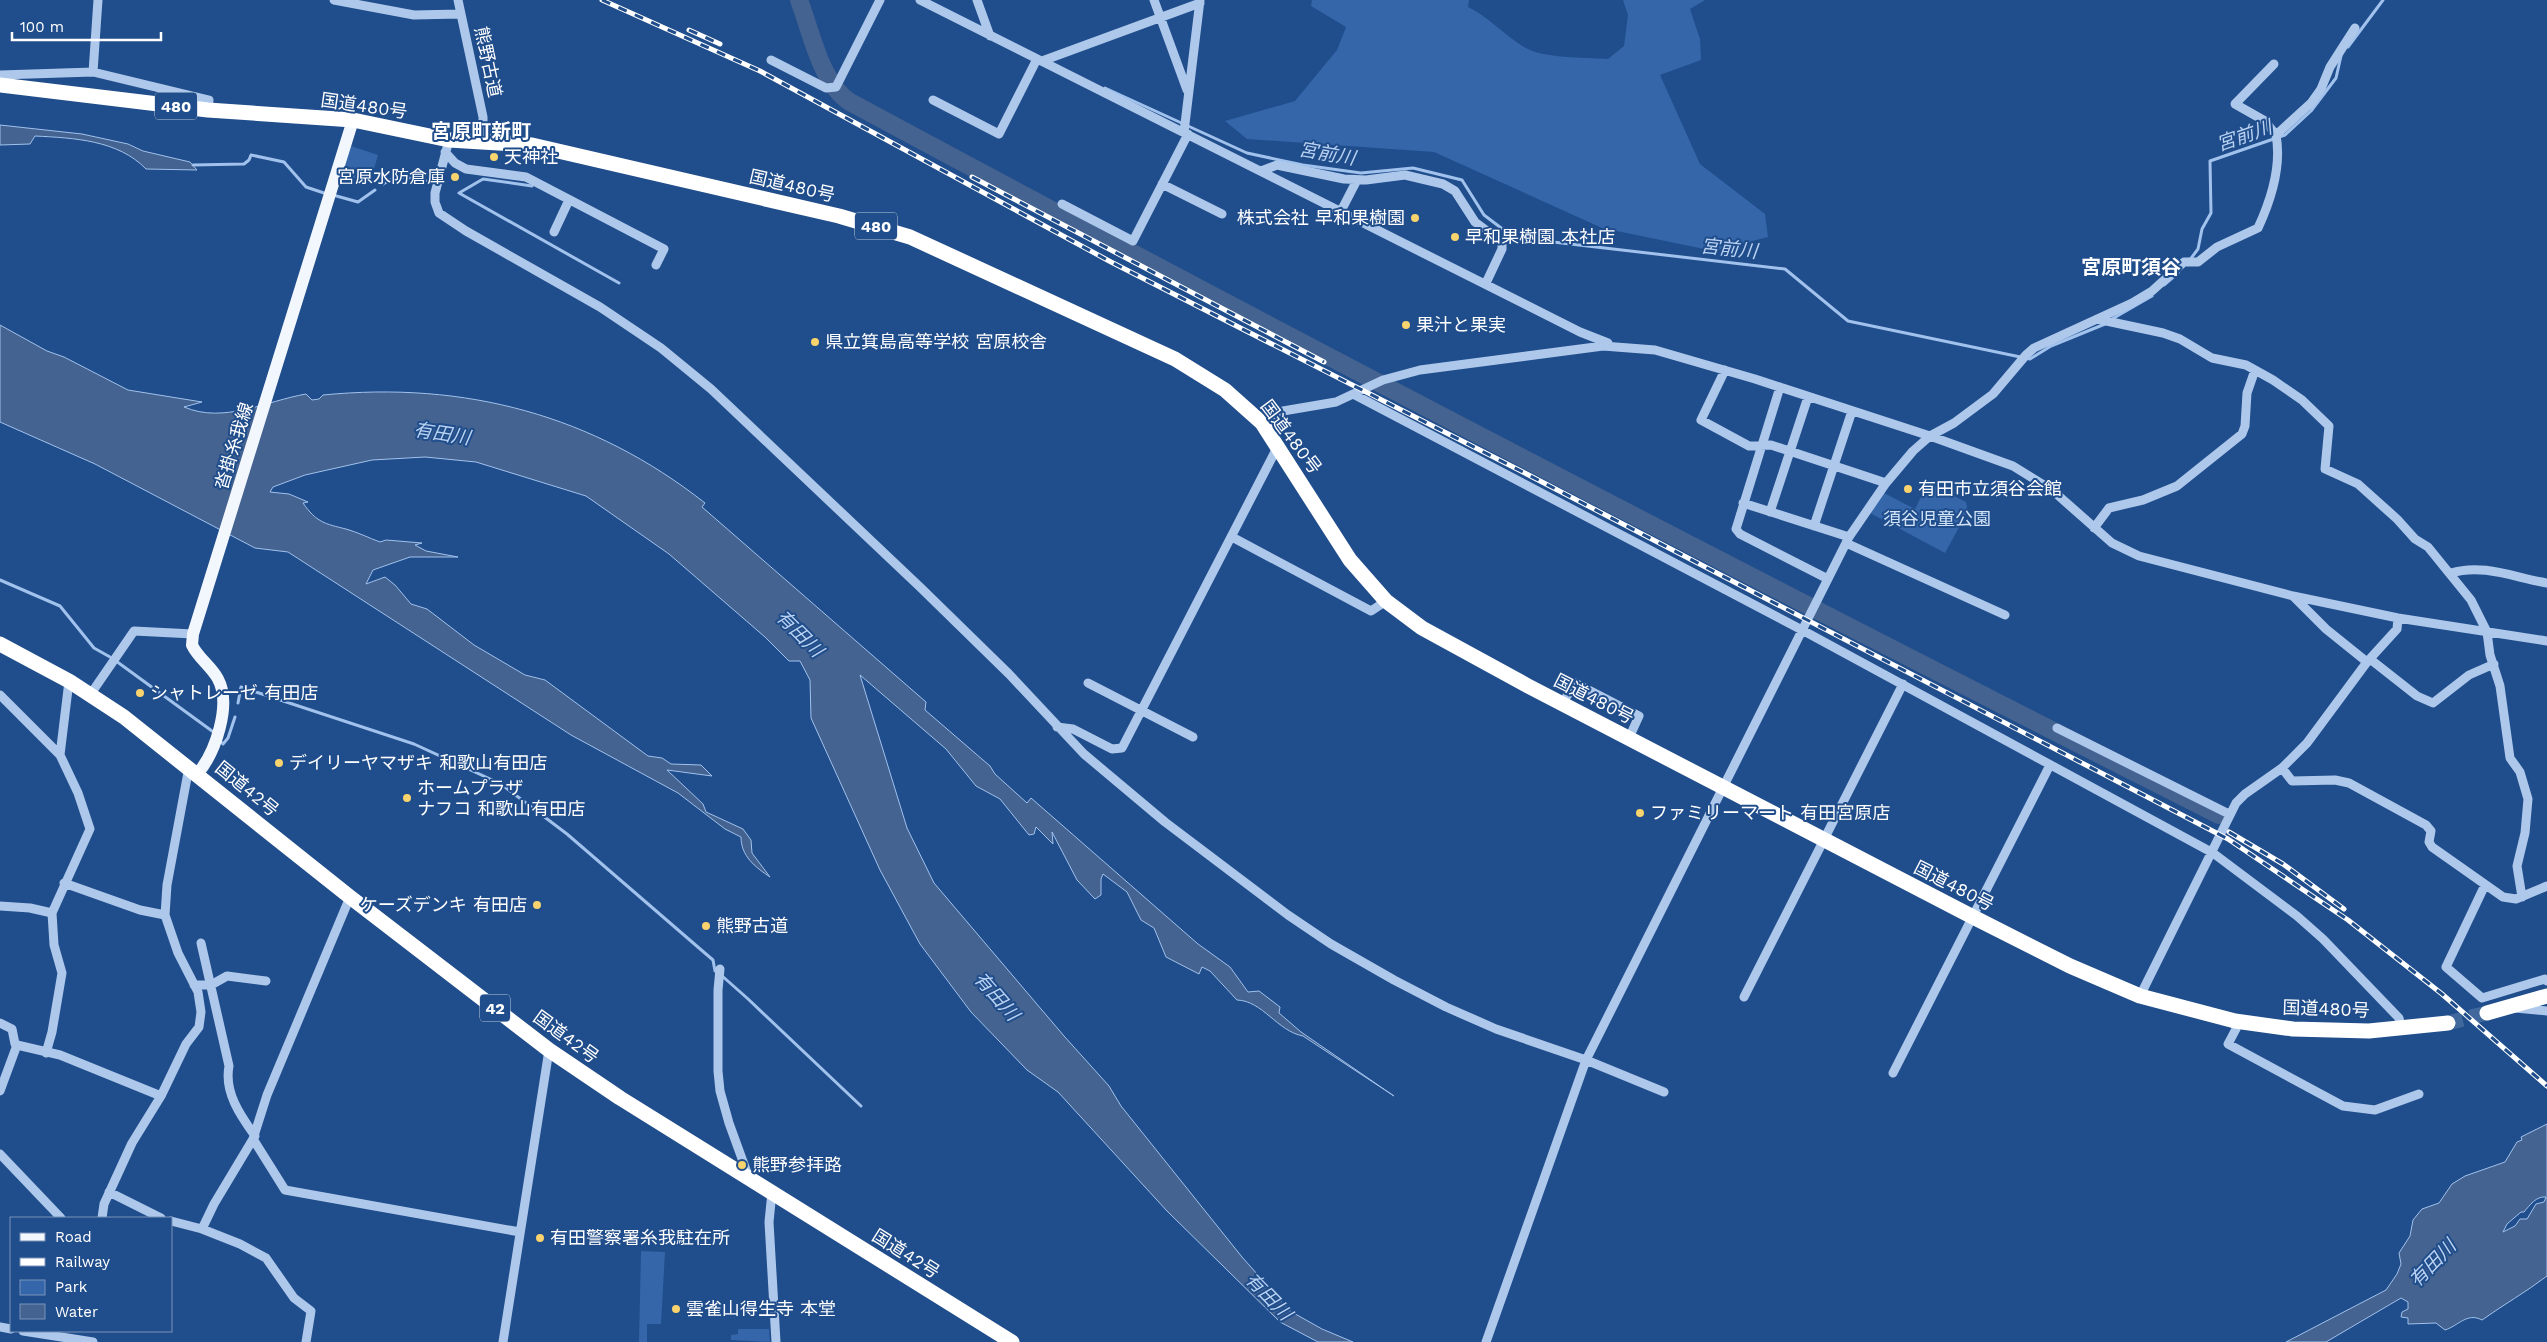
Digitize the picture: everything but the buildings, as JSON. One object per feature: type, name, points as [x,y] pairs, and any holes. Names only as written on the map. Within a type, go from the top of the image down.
[{"type":"highway","name":"国道480号","points":[[0,85],[208,110],[353,120],[428,136],[447,146],[532,145],[839,216],[910,237],[1175,359],[1225,390],[1262,423],[1350,560],[1386,602],[1422,628],[1562,704],[1973,917],[2070,966],[2140,996],[2235,1021],[2293,1029],[2369,1031],[2448,1024]]},
{"type":"highway","name":"国道42号","points":[[0,644],[69,681],[124,717],[193,770],[350,897],[549,1050],[620,1098],[1012,1342]]},
{"type":"highway","points":[[2487,1013],[2547,996]]},
{"type":"main road","name":"沓掛糸我線","points":[[194,630],[353,120]]},
{"type":"main road","points":[[193,770],[213,751],[219,725],[222,697],[220,681],[192,645],[194,630]]},
{"type":"street","points":[[93,72],[98,0]]},
{"type":"street","points":[[334,0],[414,15],[460,14]]},
{"type":"street","name":"熊野古道","points":[[458,0],[483,117],[483,130]]},
{"type":"street","points":[[771,60],[826,88],[836,87],[880,0]]},
{"type":"street","points":[[920,0],[1486,283],[1580,332],[1614,345],[1669,353],[1780,387],[1930,436],[2028,474],[2052,490],[2112,543],[2139,556],[2293,596],[2398,618],[2547,641]]},
{"type":"street","points":[[977,0],[990,36]]},
{"type":"street","points":[[1154,0],[1188,93]]},
{"type":"street","points":[[934,100],[999,134],[1039,60],[1200,2],[1188,93],[1186,133],[1133,241],[1062,204]]},
{"type":"street","points":[[2276,135],[2311,103],[2321,89],[2330,67],[2355,28]]},
{"type":"street","points":[[1486,1342],[1586,1060],[1848,540],[1886,483],[1930,436],[1954,423],[1993,394],[2034,348],[2063,336],[2145,295],[2184,262],[2198,262],[2217,247],[2258,228],[2274,185],[2278,145],[2276,135],[2265,121],[2235,104],[2274,64]]},
{"type":"street","points":[[0,74],[93,72],[209,100],[208,110]]},
{"type":"street","points":[[428,136],[470,134],[483,130],[532,145]]},
{"type":"street","points":[[447,146],[461,167],[526,177],[664,249],[656,265]]},
{"type":"street","points":[[447,146],[434,193],[434,202],[438,213],[466,231],[600,307],[661,348],[704,384],[757,431],[894,562],[1009,674],[1084,754],[1164,822],[1259,894],[1331,944],[1446,1008],[1496,1029],[1586,1060],[1664,1092]]},
{"type":"street","points":[[1261,171],[1277,165],[1326,176],[1357,180],[1405,174],[1451,187],[1475,222],[1502,242],[1502,249],[1486,283]]},
{"type":"street","points":[[1341,211],[1357,180]]},
{"type":"street","points":[[1162,184],[1222,214]]},
{"type":"street","points":[[554,232],[569,200]]},
{"type":"street","points":[[2096,318],[2163,333],[2180,339],[2212,358],[2246,365],[2302,400],[2329,426],[2325,469],[2358,484],[2391,513],[2415,539],[2428,547],[2451,574],[2470,600],[2487,632],[2490,655],[2500,686],[2510,758],[2520,772],[2528,799],[2524,833],[2517,866],[2522,897]]},
{"type":"street","points":[[1262,423],[1283,411],[1300,407],[1328,405],[1355,395],[1383,380],[1420,370],[1614,345]]},
{"type":"street","points":[[1725,370],[1701,420],[1749,446],[1771,444],[1886,483]]},
{"type":"street","points":[[2094,528],[2109,508],[2144,500],[2177,486],[2242,434],[2245,426],[2247,393],[2255,370]]},
{"type":"street","points":[[1780,387],[1736,526],[1738,532],[1828,579]]},
{"type":"street","points":[[1355,395],[1799,634],[1902,684],[2213,853],[2297,916],[2323,939],[2399,1018],[2401,1028]]},
{"type":"street","points":[[1770,512],[1808,397]]},
{"type":"street","points":[[1814,526],[1852,411]]},
{"type":"street","points":[[1057,727],[1073,729],[1117,750],[1122,748],[1278,446]]},
{"type":"street","points":[[1743,503],[1814,526],[1848,540],[2005,616]]},
{"type":"street","points":[[1232,537],[1371,611],[1386,602]]},
{"type":"street","points":[[2451,574],[2466,569],[2481,569],[2547,583]]},
{"type":"street","points":[[2293,596],[2326,630],[2417,696],[2432,703],[2469,675],[2494,664]]},
{"type":"street","points":[[2140,996],[2213,853],[2229,814],[2245,794],[2282,768],[2307,743],[2368,660],[2397,629],[2398,618]]},
{"type":"street","points":[[90,695],[134,631],[194,630]]},
{"type":"street","points":[[60,755],[69,681]]},
{"type":"street","points":[[1088,682],[1192,737]]},
{"type":"street","points":[[1562,704],[1575,683],[1640,716],[1629,738]]},
{"type":"street","points":[[1744,997],[1902,684]]},
{"type":"street","points":[[0,695],[60,755],[78,793],[90,829],[52,913],[54,945],[62,973],[52,1032],[46,1053]]},
{"type":"street","points":[[2057,728],[2229,814]]},
{"type":"street","points":[[1893,1073],[2050,765]]},
{"type":"street","points":[[2282,768],[2292,781],[2335,780],[2349,784],[2426,826],[2430,831],[2429,842],[2432,847],[2503,897],[2511,899],[2522,897],[2547,886]]},
{"type":"street","points":[[102,1217],[104,1204],[132,1143],[161,1096],[186,1044],[199,1027],[201,1012],[194,985],[178,953],[164,915],[171,857],[193,770]]},
{"type":"street","points":[[64,883],[140,910],[164,915]]},
{"type":"street","points":[[2486,885],[2446,967],[2482,998],[2547,981]]},
{"type":"street","points":[[202,1229],[214,1204],[254,1138],[267,1095],[350,897]]},
{"type":"street","points":[[0,906],[30,908],[52,913]]},
{"type":"street","points":[[201,943],[229,1066],[228,1087],[241,1118],[285,1190],[520,1232]]},
{"type":"street","points":[[720,969],[718,990],[719,1084],[729,1123],[749,1178]]},
{"type":"street","points":[[194,985],[211,985],[227,976],[266,981]]},
{"type":"street","points":[[2510,1008],[2547,1011]]},
{"type":"street","points":[[2235,1021],[2236,1029],[2228,1044],[2343,1106],[2375,1110],[2419,1094]]},
{"type":"street","points":[[0,1023],[12,1029],[17,1045],[0,1091]]},
{"type":"street","points":[[17,1045],[60,1055],[161,1096]]},
{"type":"street","points":[[503,1342],[549,1050]]},
{"type":"street","points":[[0,1154],[60,1217]]},
{"type":"street","points":[[109,1192],[159,1217]]},
{"type":"street","points":[[772,1192],[769,1222],[776,1342]]},
{"type":"street","points":[[172,1221],[202,1229],[240,1244],[266,1258],[294,1298],[311,1311],[306,1342]]},
{"type":"street","points":[[29,1332],[87,1342]]},
{"type":"green space","points":[[1312,0],[1469,0],[1468,7],[1532,51],[1553,56],[1608,59],[1624,46],[1628,15],[1623,0],[1705,0],[1690,9],[1700,39],[1701,60],[1660,75],[1700,164],[1765,214],[1768,237],[1714,251],[1602,228],[1434,152],[1247,139],[1225,121],[1295,101],[1337,50],[1346,27],[1311,6]]},
{"type":"green space","points":[[348,145],[378,155],[370,183],[339,173]]},
{"type":"green space","name":"須谷児童公園","points":[[1928,483],[1966,502],[1968,511],[1945,553],[1870,513],[1884,493],[1915,509]]},
{"type":"green space","points":[[641,1251],[665,1252],[661,1324],[647,1324],[647,1342],[639,1342]]},
{"type":"green space","points":[[738,1329],[769,1329],[770,1342],[731,1340],[731,1335],[738,1334]]},
{"type":"water","points":[[0,125],[82,134],[128,144],[143,151],[190,162],[197,170],[146,169],[135,159],[109,146],[65,138],[35,136],[30,144],[0,145]]},
{"type":"water","name":"有田川","points":[[0,325],[47,351],[64,357],[128,390],[202,402],[184,407],[199,412],[230,412],[306,394],[312,400],[319,399],[323,395],[376,392],[427,394],[477,400],[525,411],[572,426],[618,447],[662,473],[705,503],[702,507],[926,702],[925,710],[990,766],[995,774],[1027,803],[1031,798],[1198,944],[1230,967],[1248,992],[1259,991],[1280,1007],[1279,1013],[1301,1032],[1394,1096],[1303,1036],[1285,1028],[1255,1005],[1237,1000],[1210,971],[1202,967],[1199,974],[1166,957],[1154,928],[1141,920],[1127,892],[1103,874],[1101,879],[1101,895],[1095,899],[1077,880],[1052,832],[1053,844],[1036,827],[1034,834],[1029,835],[1000,799],[976,786],[946,749],[860,675],[907,828],[934,883],[1109,1086],[1121,1106],[1242,1257],[1290,1311],[1322,1329],[1353,1342],[1318,1342],[1280,1322],[1167,1211],[1058,1092],[1027,1070],[971,1012],[920,944],[880,870],[811,718],[810,680],[800,661],[789,661],[765,637],[669,554],[586,496],[476,462],[425,457],[372,460],[305,475],[273,487],[270,492],[289,494],[308,502],[303,503],[312,514],[327,524],[350,530],[380,542],[386,540],[422,543],[415,545],[426,551],[458,557],[410,557],[373,570],[366,584],[385,577],[395,585],[411,604],[427,609],[474,645],[525,675],[545,680],[648,756],[662,758],[671,764],[701,765],[712,776],[667,770],[703,804],[706,812],[743,829],[751,840],[752,853],[770,877],[754,865],[746,855],[743,850],[741,837],[725,829],[678,793],[571,735],[288,552],[255,548],[95,464],[0,422]]},
{"type":"water","name":"有田川","points":[[2547,1124],[2547,1276],[2482,1320],[2472,1318],[2463,1320],[2445,1330],[2436,1323],[2408,1324],[2408,1318],[2401,1317],[2402,1312],[2408,1309],[2408,1302],[2401,1298],[2326,1342],[2286,1342],[2386,1290],[2397,1274],[2401,1264],[2399,1253],[2410,1236],[2413,1220],[2422,1209],[2439,1203],[2452,1184],[2465,1176],[2505,1162],[2517,1142],[2522,1140],[2521,1137]],"holes":[[[2546,1197],[2544,1202],[2536,1204],[2527,1219],[2520,1219],[2515,1226],[2503,1232],[2507,1224],[2521,1212],[2524,1212],[2536,1199]]]},
{"type":"waterway","points":[[799,0],[824,70],[831,83],[850,102],[1190,284],[1532,463],[2219,815]]},
{"type":"waterway","name":"宮前川","points":[[2348,47],[2383,0]]},
{"type":"waterway","name":"宮前川","points":[[2189,261],[2198,249],[2202,229],[2211,213],[2210,161],[2285,135],[2311,111],[2336,78],[2341,56]]},
{"type":"waterway","name":"宮前川","points":[[1105,88],[1247,153],[1303,165],[1361,173],[1413,168],[1462,180],[1484,215],[1523,243],[1553,242],[1785,269],[1848,321],[2030,359],[2051,346],[2105,324]]},
{"type":"waterway","points":[[193,165],[244,164],[251,155],[284,162],[306,187],[327,194]]},
{"type":"waterway","points":[[383,184],[400,177],[430,182]]},
{"type":"waterway","points":[[459,193],[483,179],[532,186]]},
{"type":"waterway","points":[[333,195],[358,202],[375,190]]},
{"type":"waterway","points":[[459,193],[619,283]]},
{"type":"waterway","name":"宮前川","points":[[2164,285],[2178,273]]},
{"type":"waterway","name":"宮前川","points":[[2112,319],[2152,296]]},
{"type":"waterway","points":[[0,580],[60,606],[94,648],[110,657]]},
{"type":"waterway","points":[[116,661],[212,731]]},
{"type":"waterway","points":[[238,703],[241,687],[414,744],[501,784],[567,834],[713,960],[715,971]]},
{"type":"waterway","points":[[221,742],[223,744],[228,738],[235,717]]},
{"type":"waterway","points":[[721,975],[861,1106]]},
{"type":"tunnel","points":[[2448,1023],[2487,1013]]},
{"type":"railway","points":[[602,0],[760,71],[1111,262],[1521,471],[2228,839],[2348,920],[2442,994],[2547,1086]]},
{"type":"railway","points":[[689,30],[720,44]]},
{"type":"railway","points":[[972,177],[1324,362]]},
{"type":"railway","points":[[2229,832],[2283,864],[2344,909]]},
{"type":"place","name":"天神社","points":[[494,157]]},
{"type":"place","name":"宮原水防倉庫","points":[[455,177]]},
{"type":"place","name":"株式会社 早和果樹園","points":[[1415,218]]},
{"type":"place","name":"早和果樹園 本社店","points":[[1455,237]]},
{"type":"place","name":"果汁と果実","points":[[1406,325]]},
{"type":"place","name":"県立箕島高等学校 宮原校舎","points":[[815,342]]},
{"type":"place","name":"有田市立須谷会館","points":[[1908,489]]},
{"type":"place","name":"シャトレーゼ 有田店","points":[[140,693]]},
{"type":"place","name":"デイリーヤマザキ 和歌山有田店","points":[[279,763]]},
{"type":"place","name":"ホームプラザ ナフコ 和歌山有田店","points":[[407,798]]},
{"type":"place","name":"ファミリーマート 有田宮原店","points":[[1640,813]]},
{"type":"place","name":"ケーズデンキ 有田店","points":[[537,905]]},
{"type":"place","name":"熊野古道","points":[[706,926]]},
{"type":"place","name":"熊野参拝路","points":[[742,1165]]},
{"type":"place","name":"有田警察署糸我駐在所","points":[[540,1238]]},
{"type":"place","name":"雲雀山得生寺 本堂","points":[[676,1309]]},
{"type":"district","name":"宮原町新町","points":[[481,131]]},
{"type":"district","name":"宮原町須谷","points":[[2131,267]]}]
